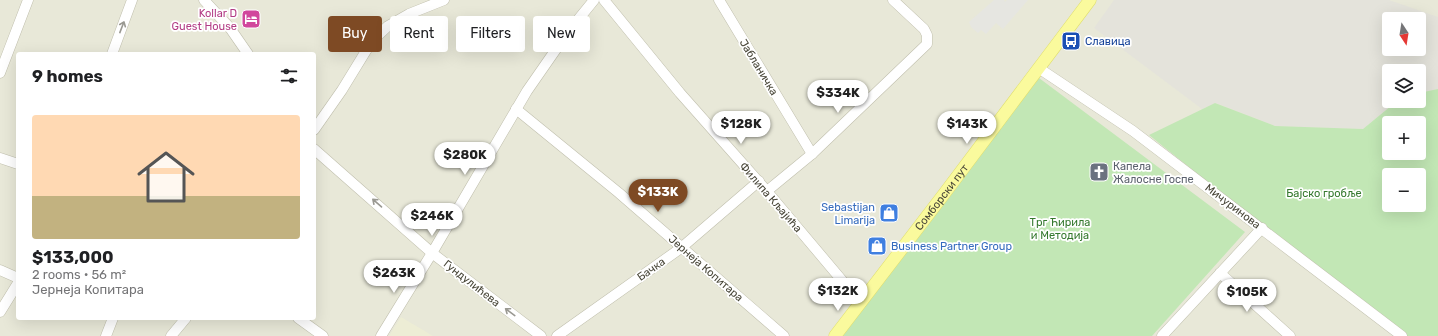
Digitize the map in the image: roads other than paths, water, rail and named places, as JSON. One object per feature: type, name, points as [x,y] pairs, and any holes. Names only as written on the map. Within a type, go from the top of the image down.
[{"type":"main road","name":"Сомборски пут","points":[[835,336],[1040,69],[1090,0]]},
{"type":"street","points":[[0,73],[28,0]]},
{"type":"street","points":[[113,52],[132,0]]},
{"type":"street","points":[[204,0],[230,28],[247,52]]},
{"type":"street","points":[[316,127],[342,90],[372,41],[388,26],[409,14],[444,0]]},
{"type":"street","points":[[381,336],[543,66],[594,0]]},
{"type":"street","name":"Филипа Кљајића","points":[[604,0],[680,93],[759,181],[861,303]]},
{"type":"street","name":"Јабланичка","points":[[719,0],[812,154]]},
{"type":"street","points":[[767,191],[812,154],[927,44],[927,35],[893,0]]},
{"type":"street","name":"Мичуринова","points":[[1040,69],[1133,131],[1402,336]]},
{"type":"street","name":"Јернеја Копитара","points":[[516,109],[567,149],[784,336]]},
{"type":"street","name":"Гундулићева","points":[[316,151],[432,253],[541,336]]},
{"type":"street","points":[[0,158],[16,163]]},
{"type":"street","name":"Бачка","points":[[557,336],[682,248],[759,181]]},
{"type":"street","points":[[1162,336],[1262,228]]},
{"type":"street","points":[[0,270],[16,277]]},
{"type":"street","points":[[1220,273],[1290,336]]},
{"type":"street","points":[[0,312],[16,286]]},
{"type":"street","points":[[106,336],[112,320]]},
{"type":"street","points":[[171,336],[184,320]]},
{"type":"street","points":[[301,320],[324,336]]},
{"type":"place","name":"Kollar D Guest House","points":[[251,19]]},
{"type":"place","name":"Славица","points":[[1071,41]]},
{"type":"place","name":"Капела Жалосне Госпе","points":[[1099,172]]},
{"type":"place","name":"Sebastijan Limarija","points":[[889,213]]},
{"type":"place","name":"Business Partner Group","points":[[877,246]]},
{"type":"park label","name":"Бајско гробље","points":[[1324,193]]},
{"type":"park label","name":"Трг Ћирила и Методија","points":[[1060,228]]}]
